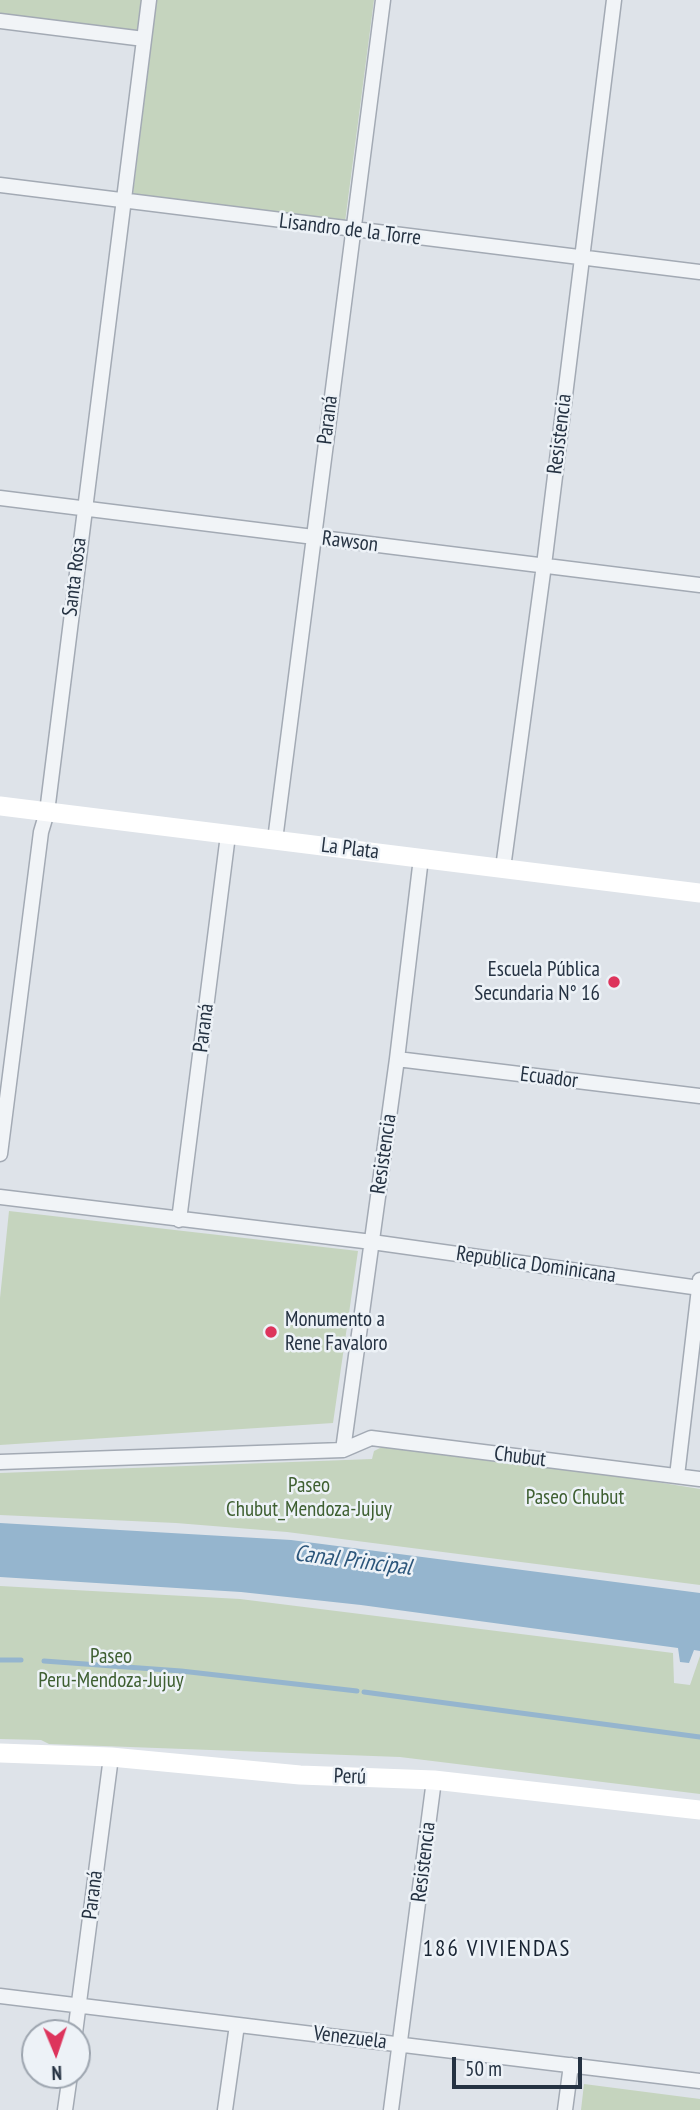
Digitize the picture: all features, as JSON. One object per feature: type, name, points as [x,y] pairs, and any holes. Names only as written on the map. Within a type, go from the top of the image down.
[{"type":"street","name":"Santa Rosa","points":[[0,1154],[41,832],[47,812],[83,508],[149,0]]},
{"type":"street","name":"Paraná","points":[[275,840],[383,0]]},
{"type":"street","name":"Resistencia","points":[[503,868],[544,565],[614,0]]},
{"type":"street","points":[[0,21],[144,39]]},
{"type":"street","name":"Lisandro de la Torre","points":[[0,185],[700,272]]},
{"type":"street","name":"Rawson","points":[[0,498],[700,585]]},
{"type":"street","name":"La Plata","points":[[0,806],[700,893]]},
{"type":"street","name":"Paraná","points":[[179,1220],[228,835]]},
{"type":"street","name":"Resistencia","points":[[343,1450],[397,1059],[421,858]]},
{"type":"street","name":"Ecuador","points":[[397,1059],[700,1096]]},
{"type":"street","name":"Republica Dominicana","points":[[0,1197],[372,1242],[700,1288]]},
{"type":"street","points":[[677,1476],[700,1280]]},
{"type":"street","name":"Chubut","points":[[0,1462],[343,1450],[371,1438],[700,1479]]},
{"type":"street","name":"Perú","points":[[0,1753],[111,1757],[300,1775],[434,1780],[700,1810]]},
{"type":"street","name":"Paraná","points":[[77,2019],[111,1757]]},
{"type":"street","name":"Resistencia","points":[[391,2110],[434,1780]]},
{"type":"street","name":"Venezuela","points":[[0,1996],[700,2081]]},
{"type":"street","points":[[225,2110],[237,2025]]},
{"type":"street","points":[[565,2110],[571,2065]]},
{"type":"street","points":[[65,2110],[68,2089]]},
{"type":"green space","points":[[0,0],[374,0],[345,222],[133,194],[152,37],[0,17]]},
{"type":"green space","points":[[9,1211],[358,1251],[333,1423],[0,1445],[0,1298]]},
{"type":"green space","name":"Paseo Chubut_Mendoza-Jujuy","points":[[382,1447],[588,1471],[700,1489],[700,1585],[287,1532],[176,1523],[0,1515],[0,1473],[372,1459],[374,1451]]},
{"type":"green space","name":"Paseo Peru-Mendoza-Jujuy","points":[[0,1586],[240,1599],[673,1653],[674,1683],[690,1685],[700,1656],[700,1794],[400,1757],[49,1744],[41,1740],[0,1739]]},
{"type":"green space","points":[[584,2084],[700,2099],[700,2110],[581,2110]]},
{"type":"water","name":"Canal Principal","points":[[0,1523],[291,1540],[700,1593],[700,1651],[694,1650],[689,1663],[680,1662],[678,1648],[361,1605],[241,1592],[0,1577]]},
{"type":"waterway","points":[[0,1660],[21,1660]]},
{"type":"waterway","points":[[44,1661],[181,1671],[357,1691]]},
{"type":"waterway","points":[[364,1692],[700,1737]]},
{"type":"place","name":"Escuela Pública Secundaria N° 16","points":[[614,982]]},
{"type":"place","name":"Monumento a Rene Favaloro","points":[[271,1332]]},
{"type":"district","name":"186 VIVIENDAS","points":[[497,1949]]},
{"type":"park label","name":"Paseo Chubut","points":[[575,1498]]}]
